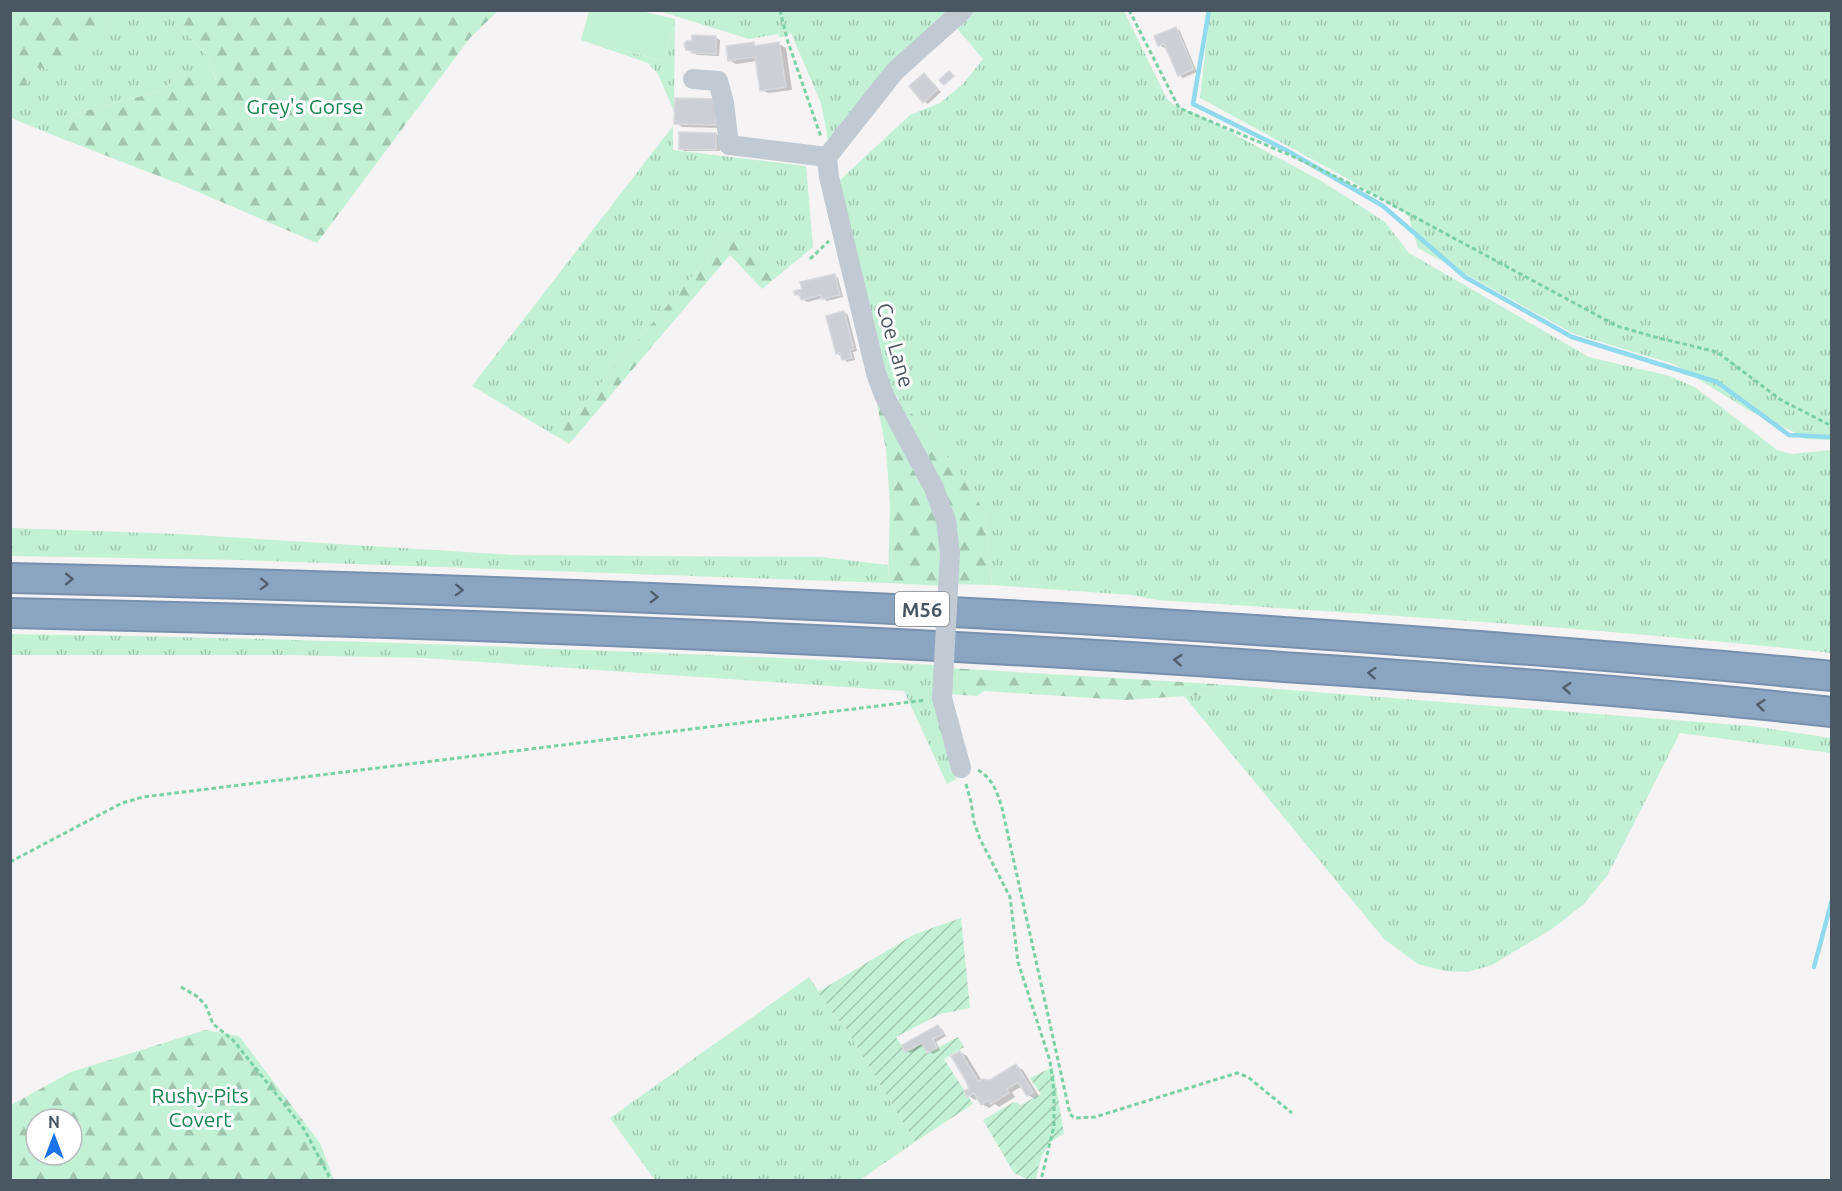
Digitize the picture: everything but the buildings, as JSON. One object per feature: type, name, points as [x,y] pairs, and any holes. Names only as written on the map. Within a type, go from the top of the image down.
[{"type":"highway","name":"M56","points":[[10,578],[502,591],[970,612],[1675,660],[1832,676]]},
{"type":"highway","name":"M56","points":[[10,614],[510,626],[969,647],[1434,677],[1678,696],[1827,712]]},
{"type":"street","points":[[693,79],[718,81],[724,103],[729,145],[827,157],[895,71],[963,10]]},
{"type":"street","name":"Coe Lane","points":[[827,157],[831,186],[876,373],[884,395],[934,488],[946,521],[950,553],[942,698],[960,766]]},
{"type":"path","points":[[780,10],[787,39],[827,157]]},
{"type":"path","points":[[1129,10],[1179,108],[1292,156],[1372,194],[1617,326],[1717,352],[1781,400],[1832,426]]},
{"type":"path","points":[[10,862],[122,803],[143,797],[942,698]]},
{"type":"path","points":[[1041,1180],[1054,1126],[1054,1092],[1050,1061],[1018,962],[1010,897],[980,839],[960,766],[974,767],[986,775],[995,787],[1002,808],[1070,1113],[1074,1118],[1095,1117],[1237,1073],[1248,1077],[1292,1113]]},
{"type":"path","points":[[181,987],[198,997],[206,1006],[213,1024],[233,1040],[304,1129],[331,1180]]},
{"type":"green space","points":[[13,10],[114,11],[104,33],[60,71],[21,65],[34,104],[11,100],[10,12]]},
{"type":"green space","name":"Grey's Gorse","points":[[170,10],[498,11],[470,38],[317,243],[182,185],[63,139],[74,114],[161,91],[181,74],[216,80],[210,59],[171,17]]},
{"type":"green space","points":[[114,11],[170,11],[171,17],[210,59],[216,81],[181,74],[161,91],[74,114],[63,139],[11,118],[10,100],[33,103],[21,65],[104,33]]},
{"type":"green space","points":[[589,11],[641,11],[675,19],[664,61],[581,40]]},
{"type":"green space","points":[[659,11],[955,11],[829,145],[821,103],[791,33],[780,38],[778,34],[749,39]]},
{"type":"green space","points":[[971,11],[1124,11],[1167,99],[1174,105],[1199,115],[1323,182],[1385,222],[1409,253],[1589,357],[1670,376],[1696,388],[1777,450],[1791,454],[1831,450],[1831,653],[1579,629],[1157,600],[1132,595],[992,585],[985,516],[973,489],[892,390],[884,369],[839,181],[910,115],[940,103],[963,84],[983,59],[954,25]]},
{"type":"green space","points":[[1210,11],[1831,11],[1831,440],[1805,439],[1748,410],[1674,364],[1574,334],[1418,248],[1408,215],[1343,176],[1200,98]]},
{"type":"green space","points":[[675,19],[674,111],[658,74],[648,63],[581,40],[664,61]]},
{"type":"green space","points":[[673,126],[673,150],[806,166],[813,247],[785,270],[739,235],[724,239],[556,436],[472,386]]},
{"type":"green space","points":[[739,235],[785,270],[762,289],[730,255],[569,444],[556,436],[724,239]]},
{"type":"green space","points":[[899,398],[973,489],[985,516],[992,585],[957,584],[902,420]]},
{"type":"green space","points":[[877,404],[885,410],[942,519],[943,586],[888,583],[890,504],[886,449]]},
{"type":"green space","points":[[11,528],[179,534],[513,555],[821,557],[888,565],[888,583],[239,560],[11,556]]},
{"type":"green space","points":[[11,634],[359,642],[938,665],[945,742],[956,779],[947,784],[904,691],[424,658],[282,655],[11,655]]},
{"type":"green space","points":[[950,668],[1214,684],[1216,694],[1124,700],[984,691],[977,696],[949,694]]},
{"type":"green space","points":[[1214,684],[1751,726],[1831,738],[1831,753],[1680,733],[1607,876],[1584,904],[1552,929],[1492,965],[1468,972],[1445,971],[1418,964],[1384,939],[1184,696],[1215,694]]},
{"type":"green space","points":[[961,918],[970,1008],[940,1014],[896,1037],[905,1051],[922,1043],[928,1053],[958,1037],[964,1047],[944,1059],[973,1104],[915,1142],[843,1024],[818,992],[915,934]]},
{"type":"green space","points":[[809,977],[843,1024],[915,1142],[860,1180],[655,1180],[610,1118]]},
{"type":"green space","name":"Rushy-Pits Covert","points":[[205,1030],[239,1036],[320,1143],[334,1180],[11,1180],[11,1105],[71,1072]]},
{"type":"green space","points":[[1053,1067],[1064,1134],[1057,1137],[1047,1147],[1041,1159],[1036,1180],[1029,1180],[1014,1173],[983,1120],[1014,1102],[1021,1105],[1041,1094],[1030,1078]]},
{"type":"waterway","points":[[1209,10],[1193,104],[1286,150],[1383,206],[1465,277],[1572,337],[1717,382],[1789,435],[1832,437]]},
{"type":"waterway","points":[[1814,967],[1832,900]]}]
